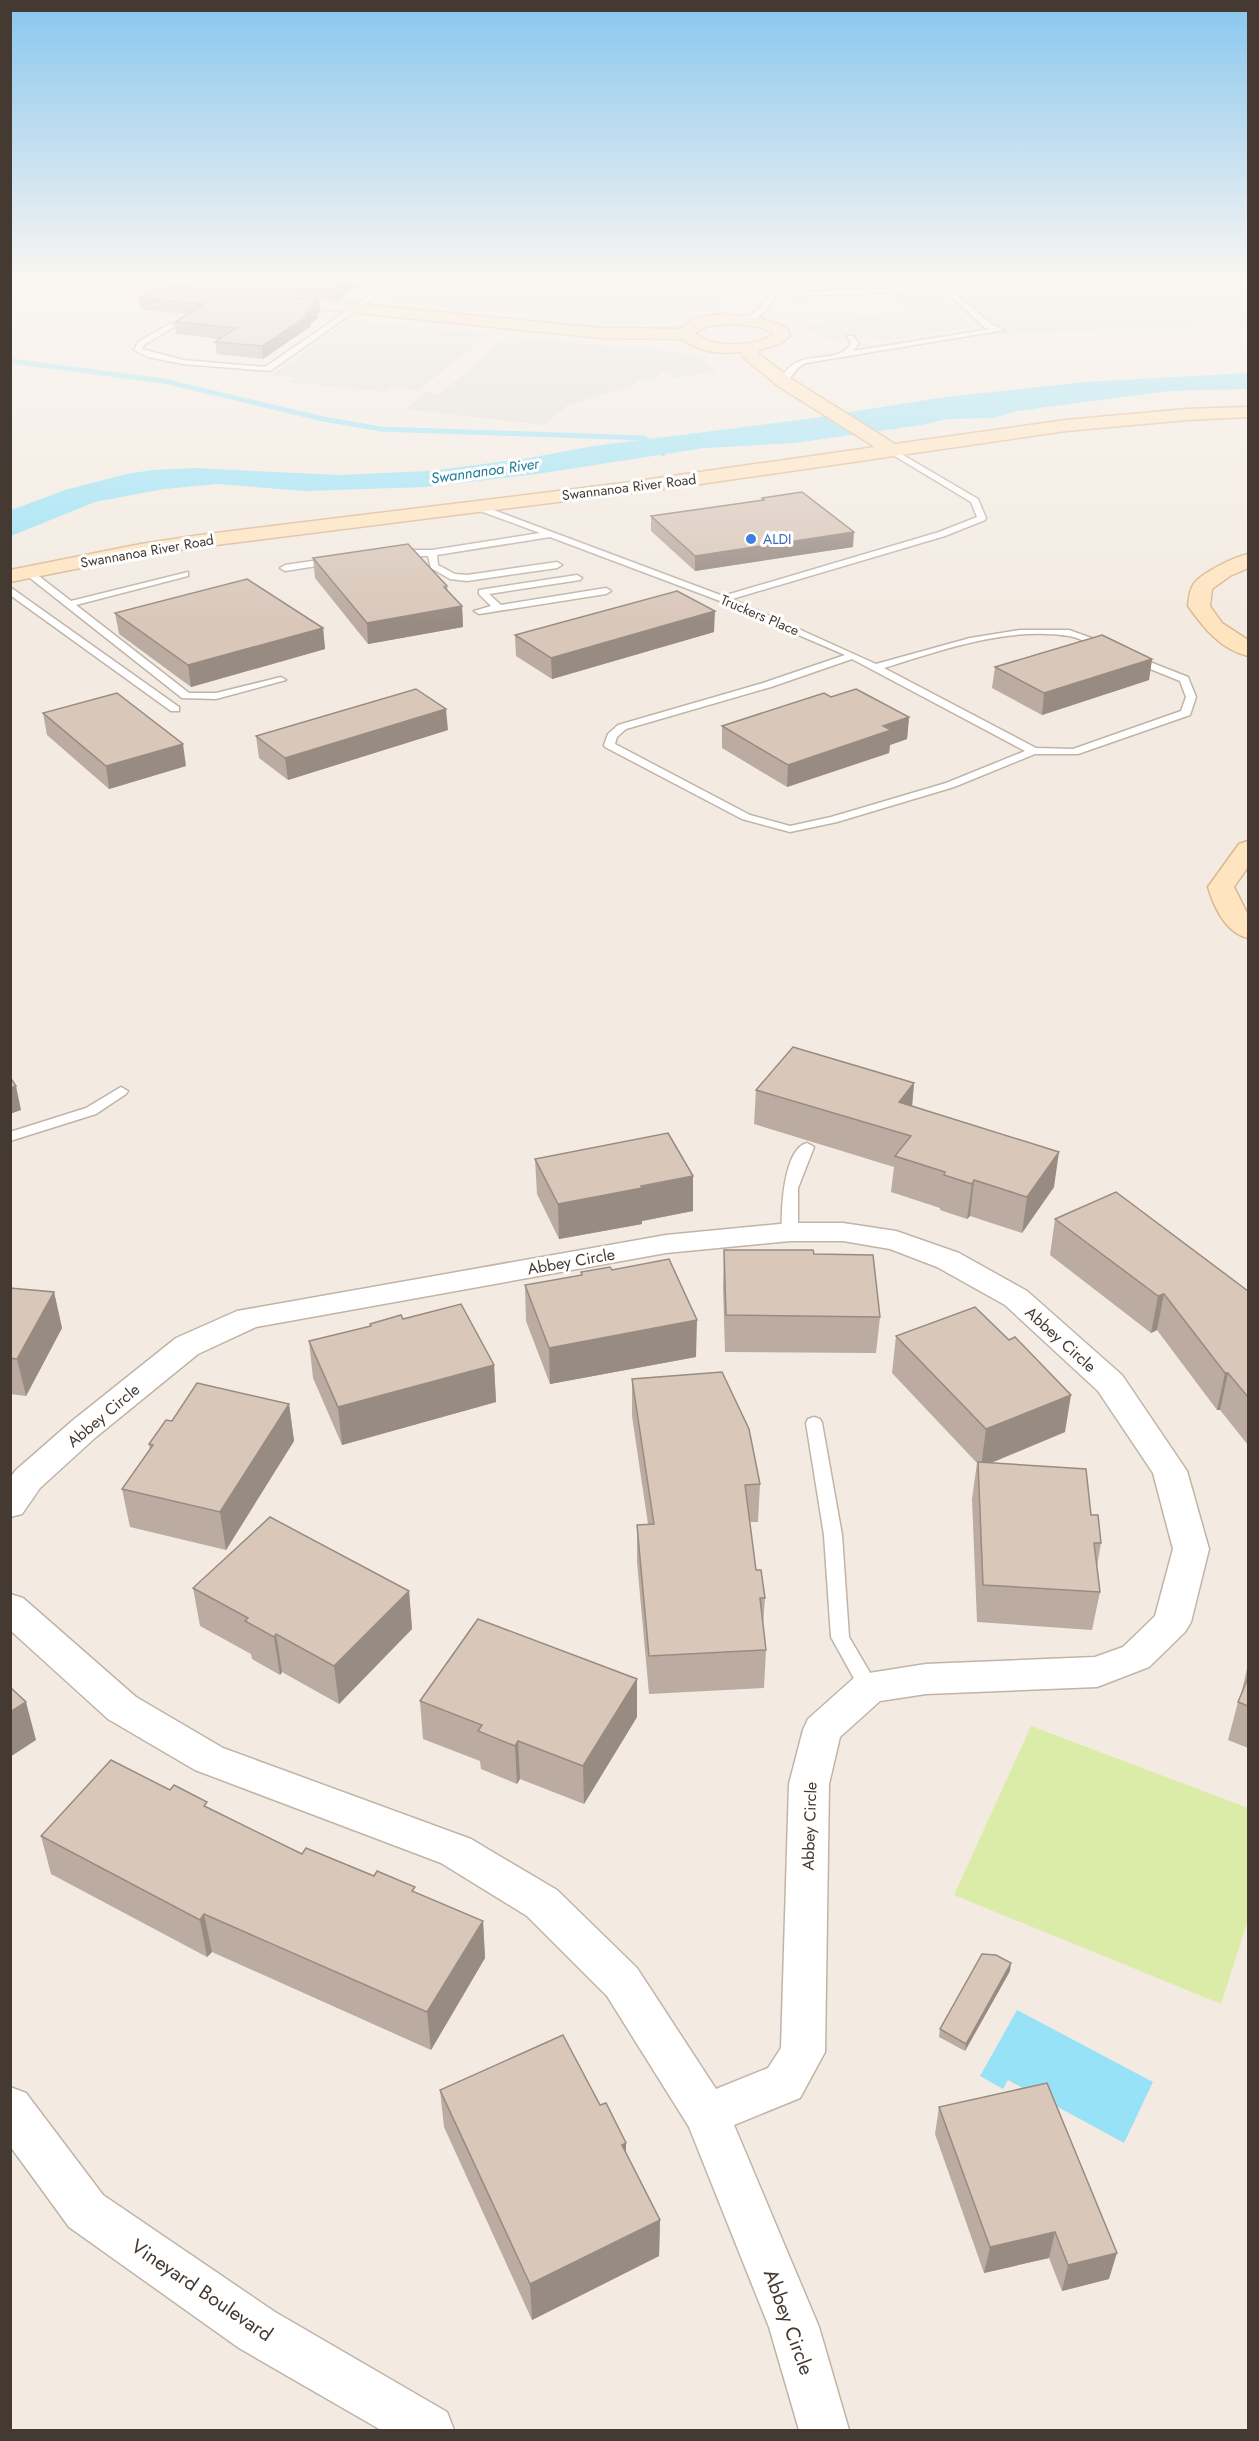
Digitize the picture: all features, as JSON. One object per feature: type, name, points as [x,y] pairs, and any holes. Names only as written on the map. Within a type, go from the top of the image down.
[{"type":"street","points":[[804,395],[891,450]]},
{"type":"street","name":"Swannanoa River Road","points":[[19,574],[200,541],[657,484],[1125,418],[1248,412]]},
{"type":"street","points":[[1248,560],[1223,572],[1202,587],[1199,606],[1214,628],[1248,649]]},
{"type":"street","points":[[1248,849],[1221,886],[1230,912],[1248,930]]},
{"type":"street","name":"Abbey Circle","points":[[16,1486],[187,1346],[248,1318],[666,1244],[790,1232],[843,1232],[896,1240],[948,1260],[1016,1299],[1110,1383],[1170,1471],[1191,1549],[1172,1622],[1136,1657],[1097,1672],[926,1679],[869,1688],[822,1730],[809,1784],[803,2052],[784,2083],[707,2115]]},
{"type":"street","name":"Abbey Circle","points":[[10,1608],[122,1708],[209,1759],[456,1851],[542,1903],[622,1982],[707,2115],[794,2327],[824,2430]]},
{"type":"street","name":"Vineyard Boulevard","points":[[10,2108],[86,2211],[257,2330],[429,2430]]},
{"type":"lane","points":[[723,599],[942,534],[982,518],[975,501],[891,450]]},
{"type":"lane","name":"Truckers Place","points":[[475,506],[723,599],[852,656],[1034,752]]},
{"type":"lane","points":[[389,553],[432,553],[550,534]]},
{"type":"lane","points":[[432,553],[434,566],[453,577],[466,578],[556,565]]},
{"type":"lane","points":[[285,568],[341,560]]},
{"type":"lane","points":[[19,574],[69,604],[186,696],[216,696],[281,680]]},
{"type":"lane","points":[[69,604],[185,574]]},
{"type":"lane","points":[[466,578],[499,608]]},
{"type":"lane","points":[[482,592],[577,578]]},
{"type":"lane","points":[[10,590],[175,709]]},
{"type":"lane","points":[[479,611],[606,591]]},
{"type":"lane","points":[[852,656],[767,685],[622,727],[612,736],[609,745],[746,817],[773,826],[790,828],[833,820],[950,785],[1034,752],[1074,752],[1186,712],[1191,697],[1184,679],[1072,633],[1033,632],[952,643],[874,668]]},
{"type":"lane","points":[[10,1137],[91,1111],[121,1091]]},
{"type":"lane","points":[[790,1232],[787,1199],[795,1169],[807,1147]]},
{"type":"lane","points":[[814,1423],[833,1535],[840,1637],[869,1688]]},
{"type":"green space","points":[[1031,1726],[1248,1808],[1248,1920],[1221,2004],[954,1895]]},
{"type":"shaded area","points":[[422,395],[601,395],[568,405],[545,425],[405,409]]},
{"type":"water","name":"Swannanoa River","points":[[964,395],[1139,395],[1017,411],[993,418],[947,419],[922,425],[794,443],[704,448],[537,474],[425,487],[305,491],[217,484],[164,489],[95,502],[11,536],[11,510],[65,490],[126,474],[194,468],[339,475],[429,471],[529,458],[593,446],[807,419]]},
{"type":"water","points":[[1017,2010],[1153,2082],[1124,2143],[1008,2080],[1003,2089],[980,2076]]},
{"type":"building","points":[[802,492],[854,532],[695,556],[651,516],[764,500],[762,498]]},
{"type":"building","points":[[408,544],[447,586],[444,587],[462,606],[367,623],[313,558]]},
{"type":"building","points":[[247,579],[323,628],[188,665],[115,613]]},
{"type":"building","points":[[677,591],[715,611],[551,658],[515,635]]},
{"type":"building","points":[[1102,635],[1152,659],[1044,693],[995,667]]},
{"type":"building","points":[[416,689],[446,709],[285,758],[256,736]]},
{"type":"building","points":[[856,689],[909,717],[883,726],[891,730],[788,765],[722,726],[824,693],[831,697]]},
{"type":"building","points":[[117,693],[183,744],[106,766],[43,713]]},
{"type":"building","points":[[793,1047],[914,1083],[899,1102],[1059,1152],[1027,1197],[974,1180],[972,1184],[944,1175],[945,1172],[895,1156],[911,1136],[756,1090]]},
{"type":"building","points":[[10,1077],[16,1086],[10,1088]]},
{"type":"building","points":[[668,1133],[693,1176],[558,1204],[535,1159]]},
{"type":"building","points":[[1116,1192],[1248,1291],[1248,1397],[1228,1373],[1225,1373],[1164,1294],[1158,1296],[1055,1219]]},
{"type":"building","points":[[724,1250],[813,1250],[814,1254],[873,1255],[880,1317],[726,1315]]},
{"type":"building","points":[[669,1259],[697,1320],[549,1348],[525,1285],[582,1275],[581,1272],[610,1267],[612,1270]]},
{"type":"building","points":[[10,1288],[54,1292],[17,1359],[10,1358]]},
{"type":"building","points":[[461,1304],[494,1365],[338,1407],[309,1341],[371,1326],[370,1324],[401,1315],[403,1319]]},
{"type":"building","points":[[975,1307],[1009,1340],[1015,1337],[1071,1395],[986,1429],[896,1336]]},
{"type":"building","points":[[722,1372],[749,1429],[760,1484],[745,1485],[756,1570],[761,1570],[765,1598],[760,1598],[766,1650],[649,1656],[637,1525],[654,1524],[632,1379]]},
{"type":"building","points":[[197,1383],[289,1404],[220,1512],[122,1489],[153,1445],[149,1444],[166,1420],[172,1421]]},
{"type":"building","points":[[978,1462],[1086,1469],[1091,1515],[1098,1515],[1101,1543],[1094,1543],[1100,1592],[983,1585]]},
{"type":"building","points":[[270,1517],[409,1591],[334,1666],[276,1634],[274,1637],[245,1621],[248,1618],[193,1588]]},
{"type":"building","points":[[478,1619],[637,1679],[583,1766],[518,1741],[515,1746],[478,1731],[482,1725],[420,1701]]},
{"type":"building","points":[[1248,1678],[1248,1706],[1238,1702]]},
{"type":"building","points":[[10,1687],[26,1702],[10,1712]]},
{"type":"building","points":[[111,1760],[170,1790],[174,1785],[207,1802],[204,1806],[302,1854],[306,1848],[374,1876],[377,1871],[415,1887],[412,1891],[483,1921],[427,2012],[204,1914],[200,1920],[41,1836]]},
{"type":"building","points":[[982,1954],[996,1955],[1011,1963],[966,2044],[940,2029]]},
{"type":"building","points":[[563,2035],[600,2105],[606,2103],[626,2143],[622,2145],[660,2220],[530,2284],[440,2090]]},
{"type":"building","points":[[1047,2083],[1117,2253],[1068,2265],[1055,2232],[990,2247],[939,2107]]},
{"type":"waterway","points":[[222,395],[323,419],[381,429],[643,438],[657,446],[663,454]]},
{"type":"place","name":"ALDI","points":[[751,539]]}]
